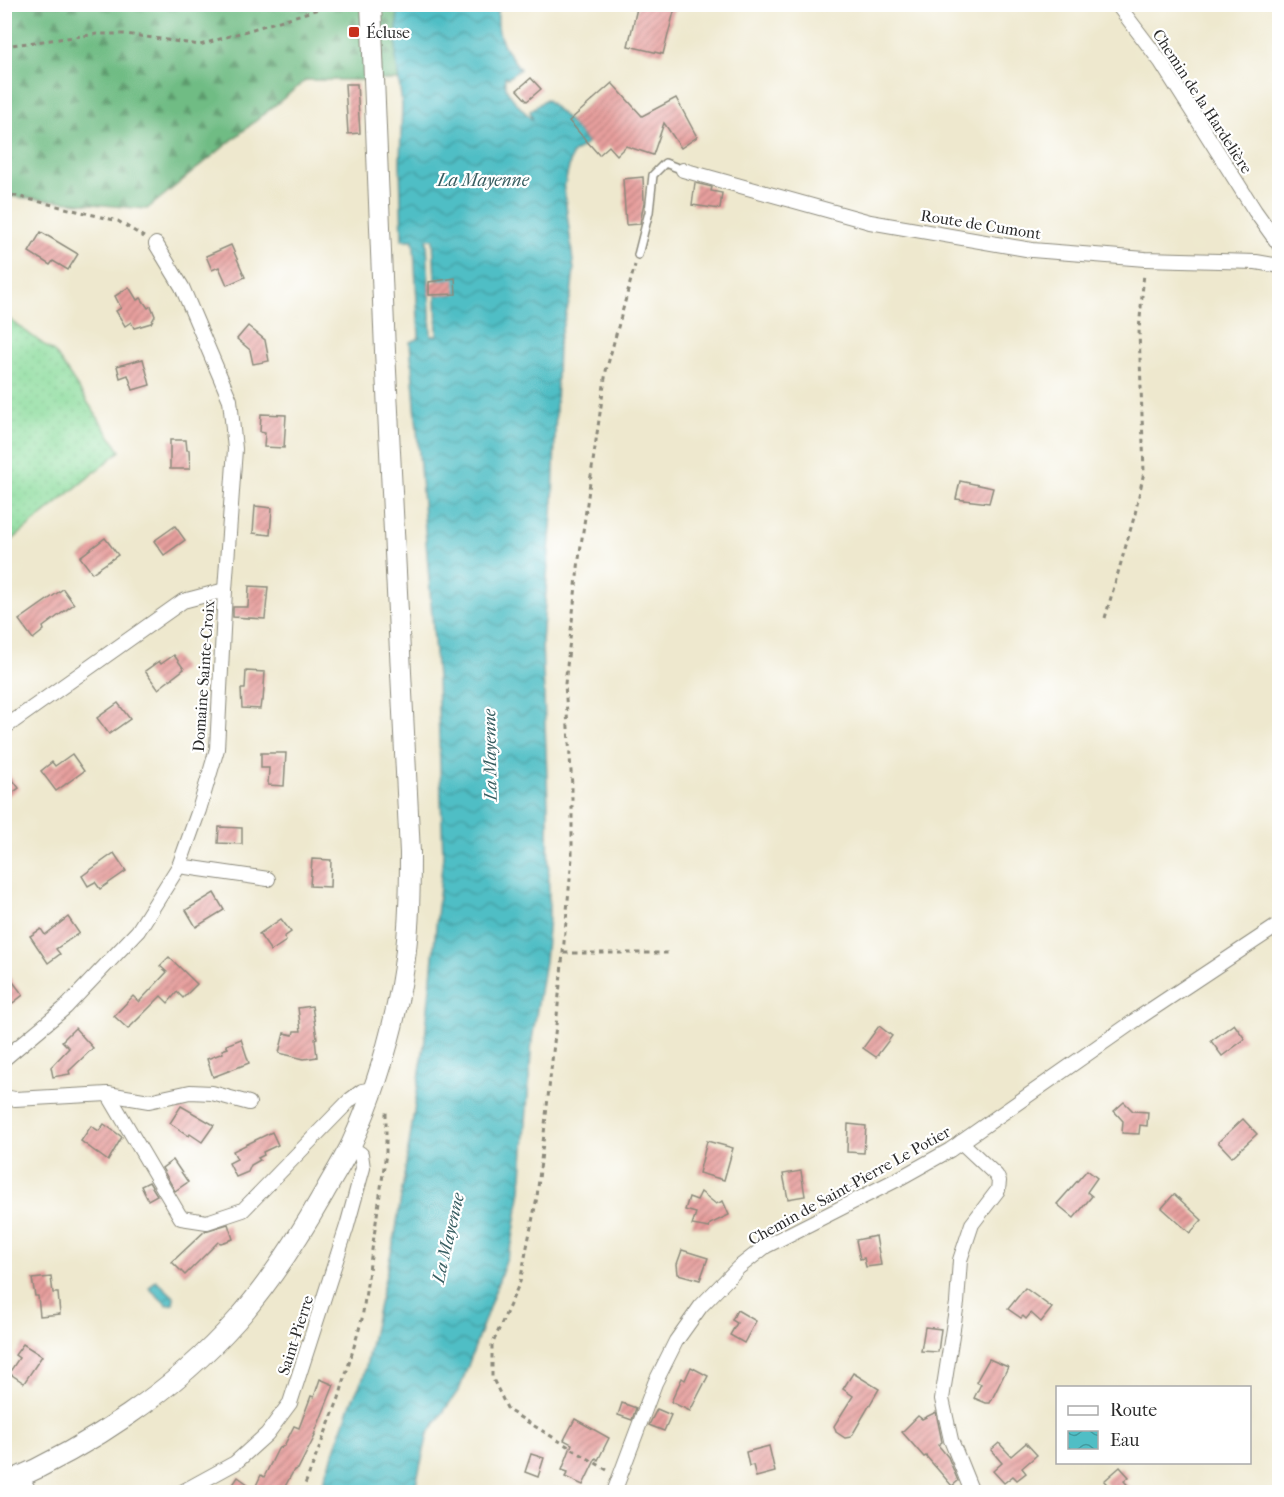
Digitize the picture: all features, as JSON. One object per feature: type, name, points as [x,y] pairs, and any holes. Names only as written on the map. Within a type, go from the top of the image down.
[{"type":"main road","points":[[15,1483],[78,1447],[130,1413],[208,1350],[237,1320],[274,1274],[305,1226],[350,1147],[373,1089],[395,1015],[410,908],[410,853],[371,4]]},
{"type":"street","name":"Chemin de la Hardelière","points":[[1117,4],[1161,62],[1255,211],[1280,246]]},
{"type":"street","name":"Route de Cumont","points":[[683,170],[870,222],[1032,250],[1145,259],[1256,262],[1280,266]]},
{"type":"street","name":"Domaine Sainte-Croix","points":[[4,1059],[66,1007],[138,931],[179,866],[217,749],[235,449],[230,400],[182,287],[156,244]]},
{"type":"street","name":"Domaine Sainte-Croix","points":[[4,728],[183,601],[225,590]]},
{"type":"street","points":[[179,866],[268,879]]},
{"type":"street","name":"Chemin de Saint-Pierre Le Potier","points":[[614,1492],[655,1383],[676,1341],[701,1306],[738,1268],[766,1246],[900,1178],[961,1142],[1140,1017],[1280,924]]},
{"type":"street","points":[[108,1094],[181,1218],[207,1222],[243,1210],[350,1101],[362,1091],[373,1089]]},
{"type":"street","points":[[4,1097],[15,1099],[108,1094],[149,1101],[190,1092],[212,1093],[249,1103]]},
{"type":"street","points":[[961,1142],[996,1175],[999,1181],[998,1190],[972,1224],[960,1260],[957,1303],[942,1399],[951,1440],[972,1492]]},
{"type":"street","name":"Saint-Pierre","points":[[182,1492],[235,1463],[267,1434],[290,1403],[337,1258],[363,1168],[361,1155],[350,1147]]},
{"type":"lane","points":[[638,255],[649,212],[653,175],[665,163],[683,170]]},
{"type":"path","points":[[269,4],[322,8]]},
{"type":"path","points":[[4,46],[98,34],[126,34],[200,45],[340,4]]},
{"type":"path","points":[[4,193],[118,221],[156,244]]},
{"type":"path","points":[[620,1477],[508,1410],[492,1377],[492,1345],[520,1282],[537,1197],[572,858],[572,786],[565,684],[579,559],[606,370],[638,255]]},
{"type":"path","points":[[1105,618],[1135,514],[1144,472],[1139,330],[1145,259]]},
{"type":"path","points":[[564,952],[672,953]]},
{"type":"green space","points":[[4,5],[397,5],[400,80],[306,80],[147,209],[5,196]]},
{"type":"green space","points":[[5,316],[55,353],[120,451],[5,546]]},
{"type":"water","name":"La Mayenne","points":[[398,5],[499,5],[498,24],[501,40],[520,69],[508,78],[505,76],[510,94],[533,121],[530,111],[546,99],[588,143],[572,154],[564,188],[574,270],[571,295],[558,344],[553,501],[542,642],[548,805],[549,918],[545,961],[532,1040],[521,1190],[512,1244],[460,1388],[428,1434],[414,1492],[320,1492],[351,1403],[364,1376],[395,1236],[425,1039],[443,855],[437,678],[410,342],[418,339],[419,336],[414,248],[413,240],[402,240],[400,162],[402,105],[396,58]],"holes":[[[427,239],[433,239],[435,279],[439,279],[440,295],[436,295],[437,336],[431,336]]]},
{"type":"water","points":[[156,1280],[174,1297],[173,1304],[167,1305],[149,1288]]},
{"type":"building","points":[[638,4],[676,4],[663,54],[628,46]]},
{"type":"building","points":[[531,78],[541,89],[527,101],[517,90]]},
{"type":"building","points":[[612,83],[642,116],[676,98],[697,137],[681,148],[664,123],[653,155],[626,146],[617,155],[609,146],[599,155],[569,121]]},
{"type":"building","points":[[345,84],[357,84],[360,133],[348,134]]},
{"type":"building","points":[[643,177],[644,202],[640,224],[626,225],[623,179]]},
{"type":"building","points":[[695,183],[712,187],[711,191],[722,193],[720,209],[692,205]]},
{"type":"building","points":[[41,232],[78,254],[68,270],[53,261],[50,265],[29,252]]},
{"type":"building","points":[[231,245],[245,277],[227,285],[219,267],[212,270],[206,256]]},
{"type":"building","points":[[455,278],[456,294],[429,295],[429,282]]},
{"type":"building","points":[[129,287],[137,300],[141,298],[148,308],[151,306],[155,316],[151,323],[134,328],[131,322],[125,326],[116,311],[121,308],[115,296]]},
{"type":"building","points":[[248,326],[265,340],[269,361],[253,364],[250,350],[237,339]]},
{"type":"building","points":[[143,359],[150,385],[133,390],[128,375],[120,378],[117,366]]},
{"type":"building","points":[[261,414],[286,415],[284,448],[264,447],[265,433],[260,432]]},
{"type":"building","points":[[170,440],[186,440],[190,469],[170,469]]},
{"type":"building","points":[[960,481],[993,488],[989,503],[956,499]]},
{"type":"building","points":[[255,506],[272,508],[270,535],[253,533]]},
{"type":"building","points":[[175,526],[185,540],[164,555],[154,541]]},
{"type":"building","points":[[105,538],[118,555],[92,573],[80,557]]},
{"type":"building","points":[[249,586],[268,587],[265,619],[233,617],[233,607],[248,607]]},
{"type":"building","points":[[63,589],[74,604],[43,627],[44,630],[33,639],[19,620]]},
{"type":"building","points":[[174,655],[184,669],[158,689],[145,671],[159,661],[161,664]]},
{"type":"building","points":[[246,671],[265,672],[263,701],[261,701],[260,709],[242,708],[241,689],[245,689]]},
{"type":"building","points":[[118,703],[130,719],[109,734],[97,718]]},
{"type":"building","points":[[261,753],[286,753],[284,786],[268,785],[269,768],[261,768]]},
{"type":"building","points":[[72,754],[84,771],[56,791],[41,771],[52,762],[55,766]]},
{"type":"building","points":[[4,768],[19,788],[4,799]]},
{"type":"building","points":[[219,827],[242,828],[242,844],[218,843]]},
{"type":"building","points":[[114,853],[126,871],[100,889],[95,882],[88,886],[82,876]]},
{"type":"building","points":[[312,859],[331,860],[330,887],[310,886]]},
{"type":"building","points":[[214,893],[224,910],[196,927],[186,910]]},
{"type":"building","points":[[68,917],[79,933],[56,949],[60,954],[48,963],[30,936],[41,929],[45,935]]},
{"type":"building","points":[[281,919],[291,932],[284,937],[286,941],[271,951],[259,934]]},
{"type":"building","points":[[169,957],[197,984],[183,998],[177,992],[168,1003],[161,996],[128,1029],[114,1016],[133,996],[139,1002],[167,972],[160,966]]},
{"type":"building","points":[[4,970],[23,995],[9,1006],[4,1000]]},
{"type":"building","points":[[312,1006],[317,1038],[315,1039],[317,1057],[304,1059],[279,1053],[284,1033],[293,1035],[294,1031],[301,1031],[298,1008]]},
{"type":"building","points":[[1234,1024],[1245,1039],[1222,1056],[1211,1041]]},
{"type":"building","points":[[879,1026],[892,1036],[876,1057],[863,1048]]},
{"type":"building","points":[[75,1028],[93,1048],[69,1071],[70,1074],[53,1077],[51,1067],[69,1048],[62,1041]]},
{"type":"building","points":[[241,1039],[249,1063],[213,1077],[207,1059],[223,1053],[222,1050],[228,1048],[226,1045]]},
{"type":"building","points":[[1124,1102],[1133,1111],[1148,1112],[1147,1126],[1140,1125],[1139,1134],[1122,1133],[1123,1121],[1114,1111]]},
{"type":"building","points":[[181,1106],[214,1125],[202,1142],[170,1123]]},
{"type":"building","points":[[1243,1119],[1257,1134],[1232,1157],[1218,1142]]},
{"type":"building","points":[[104,1124],[122,1137],[108,1161],[81,1141],[91,1126],[99,1131]]},
{"type":"building","points":[[848,1124],[866,1126],[864,1153],[847,1152]]},
{"type":"building","points":[[272,1132],[278,1145],[263,1152],[264,1155],[251,1165],[248,1172],[236,1177],[229,1163],[237,1159],[233,1151]]},
{"type":"building","points":[[707,1141],[733,1148],[724,1180],[699,1173]]},
{"type":"building","points":[[173,1160],[188,1182],[175,1191],[162,1168]]},
{"type":"building","points":[[1087,1170],[1097,1178],[1087,1192],[1092,1196],[1074,1218],[1057,1204]]},
{"type":"building","points":[[801,1171],[805,1196],[788,1199],[783,1174]]},
{"type":"building","points":[[149,1182],[157,1195],[148,1200],[141,1186]]},
{"type":"building","points":[[701,1192],[716,1204],[723,1201],[729,1215],[710,1224],[709,1228],[692,1225],[696,1213],[685,1210],[689,1197],[697,1200]]},
{"type":"building","points":[[1174,1194],[1202,1220],[1190,1233],[1162,1208]]},
{"type":"building","points":[[228,1224],[233,1239],[218,1242],[185,1275],[172,1262],[205,1231]]},
{"type":"building","points":[[876,1236],[881,1265],[866,1267],[864,1258],[860,1259],[856,1240]]},
{"type":"building","points":[[682,1250],[708,1258],[700,1280],[678,1274],[677,1264]]},
{"type":"building","points":[[51,1277],[53,1293],[58,1293],[60,1314],[40,1316],[38,1296],[35,1296],[32,1279]]},
{"type":"building","points":[[1025,1288],[1052,1308],[1041,1322],[1031,1313],[1026,1319],[1008,1309]]},
{"type":"building","points":[[737,1310],[756,1321],[744,1343],[730,1335],[737,1323],[732,1320]]},
{"type":"building","points":[[925,1327],[941,1329],[938,1352],[921,1351]]},
{"type":"building","points":[[23,1344],[42,1356],[24,1383],[9,1373],[19,1358],[15,1355]]},
{"type":"building","points":[[989,1359],[1008,1367],[990,1403],[986,1403],[974,1398],[981,1384],[976,1382]]},
{"type":"building","points":[[691,1367],[708,1376],[690,1411],[671,1402],[682,1378],[685,1380]]},
{"type":"building","points":[[853,1373],[879,1389],[851,1437],[845,1438],[836,1432],[834,1426],[853,1396],[843,1389]]},
{"type":"building","points":[[320,1379],[334,1385],[315,1436],[298,1469],[294,1470],[282,1492],[253,1492],[261,1475],[264,1477],[278,1449],[284,1446],[294,1426],[299,1428]]},
{"type":"building","points":[[622,1403],[636,1408],[632,1420],[618,1415]]},
{"type":"building","points":[[657,1409],[671,1415],[664,1431],[649,1425]]},
{"type":"building","points":[[936,1412],[942,1442],[938,1445],[948,1457],[958,1481],[952,1486],[902,1432],[918,1416],[922,1419]]},
{"type":"building","points":[[575,1419],[609,1438],[583,1485],[565,1477],[568,1472],[562,1470],[572,1444],[564,1440]]},
{"type":"building","points":[[999,1443],[1011,1456],[1026,1443],[1037,1455],[1022,1468],[1026,1473],[1017,1480],[1013,1476],[1004,1483],[993,1471],[1002,1463],[991,1450]]},
{"type":"building","points":[[769,1446],[775,1472],[756,1477],[753,1465],[749,1466],[746,1452]]},
{"type":"building","points":[[531,1454],[544,1458],[538,1477],[525,1472]]},
{"type":"building","points":[[1120,1467],[1129,1477],[1124,1481],[1134,1492],[1114,1492],[1104,1481]]},
{"type":"building","points":[[238,1477],[249,1485],[244,1492],[228,1492]]},
{"type":"place","name":"Écluse","points":[[354,32]]}]
